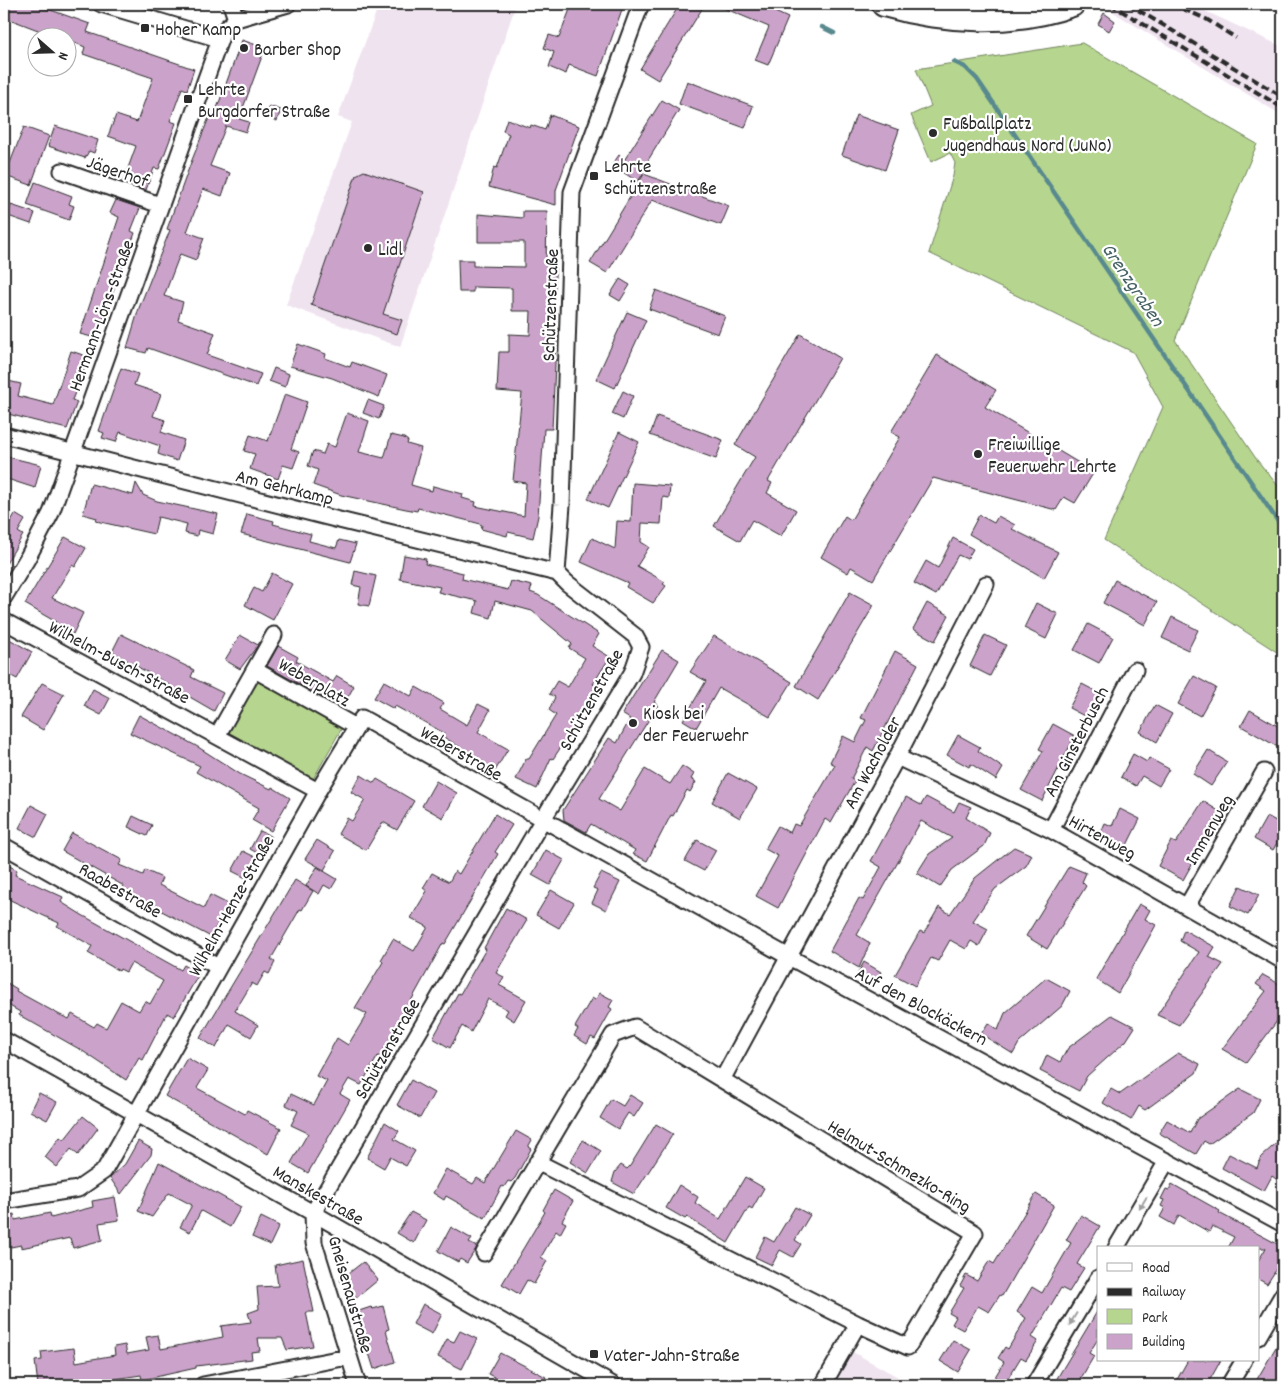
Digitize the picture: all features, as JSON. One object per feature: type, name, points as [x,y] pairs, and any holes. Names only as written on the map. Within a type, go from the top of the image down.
[{"type":"main road","points":[[884,4],[956,18],[1015,16],[1072,4]]},
{"type":"street","points":[[101,4],[219,39],[223,30],[236,19],[288,4]]},
{"type":"street","points":[[231,4],[236,19]]},
{"type":"street","name":"Schützenstraße","points":[[313,1213],[542,820],[632,673],[641,647],[635,636],[557,573],[562,505],[572,192],[641,4]]},
{"type":"street","name":"Hermann-Löns-Straße","points":[[4,597],[50,513],[219,39]]},
{"type":"street","name":"Jägerhof","points":[[62,171],[160,205]]},
{"type":"street","name":"Am Gehrkamp","points":[[4,435],[557,573]]},
{"type":"street","name":"Am Wacholder","points":[[789,957],[897,757],[986,584]]},
{"type":"street","name":"Wilhelm-Busch-Straße","points":[[4,621],[318,791]]},
{"type":"street","points":[[217,736],[274,635]]},
{"type":"street","name":"Weberplatz","points":[[254,670],[359,722]]},
{"type":"street","name":"Am Ginsterbusch","points":[[1052,830],[1135,670]]},
{"type":"street","name":"Weberstraße","points":[[359,722],[542,820]]},
{"type":"street","name":"Wilhelm-Henze-Straße","points":[[4,1201],[78,1189],[104,1171],[318,791],[359,722]]},
{"type":"street","name":"Hirtenweg","points":[[897,757],[1052,830],[1283,960]]},
{"type":"street","name":"Immenweg","points":[[1187,906],[1264,772]]},
{"type":"street","name":"Auf den Blockäckern","points":[[542,820],[789,957],[1283,1224]]},
{"type":"street","name":"Raabestraße","points":[[4,846],[218,968]]},
{"type":"street","points":[[722,1080],[789,957]]},
{"type":"street","name":"Helmut-Schmezko-Ring","points":[[484,1253],[537,1162],[613,1035],[635,1027],[975,1233],[908,1347],[858,1324],[537,1162]]},
{"type":"street","name":"Manskestraße","points":[[4,1040],[313,1213],[613,1385]]},
{"type":"street","points":[[1117,1246],[1168,1161]]},
{"type":"street","name":"Gneisenaustraße","points":[[313,1213],[314,1244],[358,1385]]},
{"type":"street","points":[[1034,1385],[1097,1280]]},
{"type":"street","points":[[1260,1334],[1283,1294]]},
{"type":"street","points":[[823,1385],[858,1324]]},
{"type":"street","points":[[203,1385],[348,1357]]},
{"type":"street","points":[[1230,1385],[1243,1362]]},
{"type":"shaded area","points":[[379,4],[516,4],[400,347],[286,305],[352,122],[338,117]]},
{"type":"shaded area","points":[[1100,4],[1190,4],[1283,47],[1283,116]]},
{"type":"shaded area","points":[[851,1351],[898,1377],[893,1385],[831,1385]]},
{"type":"green space","points":[[1082,43],[1257,144],[1175,340],[1257,460],[1283,492],[1283,656],[1104,540],[1163,407],[1133,352],[929,253],[953,176],[955,163],[950,153],[931,162],[911,115],[931,106],[916,69]]},
{"type":"green space","points":[[255,677],[343,726],[312,781],[225,732]]},
{"type":"building","points":[[4,4],[34,4],[90,24],[87,32],[194,69],[187,90],[182,88],[170,121],[176,123],[159,169],[154,168],[146,190],[123,182],[136,146],[108,136],[116,115],[137,122],[153,78],[83,54],[85,47],[78,44],[78,28],[33,28],[4,17]]},
{"type":"building","points":[[572,4],[624,4],[598,76],[569,65],[566,74],[549,67],[554,52],[544,48],[549,35],[559,38]]},
{"type":"building","points":[[680,4],[705,4],[658,80],[640,69]]},
{"type":"building","points":[[714,4],[779,4],[775,12],[788,18],[768,65],[755,60],[769,27]]},
{"type":"building","points":[[1104,13],[1115,21],[1109,31],[1098,24]]},
{"type":"building","points":[[242,40],[265,48],[239,119],[249,122],[246,132],[226,126],[210,166],[230,173],[222,196],[203,189],[187,232],[204,238],[196,260],[180,254],[164,296],[183,302],[178,320],[215,333],[207,355],[261,374],[256,386],[148,348],[146,353],[127,348],[139,308],[170,230],[167,229],[190,165],[212,110],[216,111]]},
{"type":"building","points":[[687,81],[753,106],[745,128],[679,104]]},
{"type":"building","points":[[662,100],[679,110],[642,170],[644,172],[638,182],[612,165],[619,155],[625,159]]},
{"type":"building","points":[[269,106],[281,110],[277,121],[266,117]]},
{"type":"building","points":[[550,115],[579,126],[556,190],[556,205],[489,187],[494,167],[497,168],[509,134],[503,131],[507,119],[530,128],[531,125],[545,130]]},
{"type":"building","points":[[856,115],[899,130],[885,170],[842,155]]},
{"type":"building","points":[[55,126],[98,140],[94,153],[89,151],[85,158],[48,146]]},
{"type":"building","points":[[24,127],[49,136],[31,185],[5,176]]},
{"type":"building","name":"Lidl","points":[[364,171],[424,192],[383,314],[402,320],[397,334],[311,305],[356,175]]},
{"type":"building","points":[[644,174],[729,206],[721,225],[652,200],[607,273],[590,263]]},
{"type":"building","points":[[35,182],[72,196],[69,204],[74,206],[69,220],[27,205]]},
{"type":"building","points":[[116,200],[140,208],[131,231],[135,233],[96,338],[80,334],[119,217],[110,213]]},
{"type":"building","points":[[11,205],[35,213],[31,224],[8,216]]},
{"type":"building","points":[[523,211],[547,211],[546,267],[555,267],[555,289],[551,289],[549,330],[555,330],[556,343],[552,429],[544,429],[538,516],[533,538],[508,532],[507,536],[481,529],[482,525],[477,523],[418,508],[417,511],[341,495],[313,485],[318,470],[308,466],[313,451],[323,454],[327,444],[335,447],[347,413],[369,421],[359,452],[384,458],[391,435],[404,438],[408,441],[407,444],[421,448],[411,485],[432,491],[433,486],[463,494],[462,498],[476,502],[475,506],[524,516],[526,483],[513,481],[522,393],[497,391],[499,352],[509,352],[509,334],[530,335],[531,311],[512,311],[512,288],[473,287],[473,292],[459,292],[458,260],[473,260],[473,266],[524,267],[524,242],[478,242],[478,214],[523,218]]},
{"type":"building","points":[[620,279],[630,285],[620,301],[610,295]]},
{"type":"building","points":[[656,290],[725,316],[718,334],[649,309]]},
{"type":"building","points":[[627,312],[646,320],[615,388],[596,379]]},
{"type":"building","points":[[800,334],[840,358],[768,481],[772,483],[767,493],[796,510],[781,536],[752,520],[740,541],[714,526],[755,457],[735,445]]},
{"type":"building","points":[[298,344],[326,354],[325,358],[350,367],[352,362],[387,375],[379,397],[332,378],[290,366]]},
{"type":"building","points":[[71,351],[89,357],[72,400],[77,402],[67,429],[4,413],[4,380],[21,384],[18,396],[53,405]]},
{"type":"building","name":"Freiwillige Feuerwehr Lehrte","points":[[937,355],[996,390],[985,407],[1094,472],[1075,503],[1064,497],[1056,510],[933,478],[873,580],[851,567],[848,573],[821,557],[845,516],[851,520],[900,437],[891,432]]},
{"type":"building","points":[[121,368],[138,374],[134,385],[161,394],[153,416],[165,420],[161,432],[184,440],[177,461],[158,454],[160,446],[120,432],[116,442],[102,438],[104,433],[99,431]]},
{"type":"building","points":[[274,368],[289,374],[285,387],[269,381]]},
{"type":"building","points":[[623,391],[633,396],[623,419],[612,414]]},
{"type":"building","points":[[285,394],[307,402],[291,449],[299,452],[293,468],[283,465],[278,479],[250,469],[255,454],[244,451],[250,435],[268,441]]},
{"type":"building","points":[[368,400],[384,406],[379,419],[363,413]]},
{"type":"building","points":[[657,416],[723,440],[716,459],[650,435]]},
{"type":"building","points":[[619,432],[639,442],[608,508],[588,499]]},
{"type":"building","points":[[8,457],[41,465],[35,488],[4,478],[4,458],[7,459]]},
{"type":"building","points":[[136,483],[143,495],[157,501],[218,514],[213,534],[198,530],[197,536],[185,533],[187,524],[158,517],[154,534],[96,521],[97,518],[83,514],[91,484],[133,495]]},
{"type":"building","points":[[633,483],[670,486],[669,498],[663,497],[661,524],[642,523],[641,542],[649,547],[637,566],[665,582],[663,584],[666,586],[653,603],[626,587],[628,583],[581,562],[592,538],[615,549],[617,521],[631,522]]},
{"type":"building","points":[[15,514],[25,520],[18,532],[23,535],[4,567],[4,523],[8,526]]},
{"type":"building","points":[[247,514],[274,521],[273,524],[311,534],[309,541],[336,548],[339,540],[356,544],[350,562],[241,534]]},
{"type":"building","points":[[979,515],[994,523],[998,516],[1015,525],[1012,529],[1058,552],[1044,578],[969,534]]},
{"type":"building","points":[[65,537],[86,548],[75,567],[72,565],[52,598],[83,613],[73,634],[55,625],[56,622],[25,604]]},
{"type":"building","points":[[953,538],[973,549],[967,559],[958,555],[936,595],[914,583],[926,561],[938,568]]},
{"type":"building","points":[[404,555],[426,559],[425,564],[463,573],[462,579],[508,590],[511,581],[532,586],[530,592],[538,595],[599,634],[592,646],[610,657],[593,684],[597,686],[573,729],[553,759],[551,758],[537,789],[516,779],[526,759],[529,759],[556,715],[549,710],[555,697],[549,694],[557,681],[568,687],[585,658],[569,648],[572,644],[532,611],[495,601],[491,618],[474,613],[477,601],[438,592],[440,587],[400,579]]},
{"type":"building","points":[[355,571],[376,576],[369,606],[358,604],[361,587],[352,585]]},
{"type":"building","points":[[272,573],[292,584],[273,620],[245,605],[254,588],[262,592]]},
{"type":"building","points":[[1115,580],[1157,602],[1145,625],[1103,603]]},
{"type":"building","points":[[850,592],[874,605],[818,700],[796,686]]},
{"type":"building","points":[[927,603],[949,615],[935,641],[913,629]]},
{"type":"building","points":[[1036,603],[1058,614],[1046,639],[1024,628]]},
{"type":"building","points":[[1172,617],[1198,630],[1188,650],[1162,638]]},
{"type":"building","points":[[1088,624],[1113,637],[1099,663],[1074,650]]},
{"type":"building","points":[[121,634],[194,670],[191,677],[223,693],[214,711],[112,652]]},
{"type":"building","points":[[240,635],[258,645],[240,669],[225,660]]},
{"type":"building","points":[[985,635],[1006,645],[990,676],[970,666]]},
{"type":"building","points":[[4,636],[32,652],[17,679],[4,672]]},
{"type":"building","points":[[714,636],[792,682],[770,717],[719,688],[696,728],[683,720],[706,681],[690,672]]},
{"type":"building","points":[[278,646],[298,657],[296,661],[333,682],[337,676],[354,686],[342,708],[267,666]]},
{"type":"building","points":[[662,650],[679,660],[654,702],[658,705],[599,799],[620,811],[645,769],[670,784],[682,766],[694,774],[691,779],[696,782],[690,792],[687,790],[673,816],[671,815],[647,861],[633,854],[635,850],[591,824],[586,832],[564,820],[563,810],[609,738],[617,743],[630,719],[622,714]]},
{"type":"building","points":[[895,651],[918,664],[873,751],[867,747],[851,779],[855,781],[831,823],[825,819],[778,908],[756,896],[778,856],[765,849],[778,826],[790,833],[794,824],[799,826],[835,765],[830,762],[843,736],[855,742],[866,720],[861,718]]},
{"type":"building","points":[[1194,676],[1216,688],[1200,716],[1178,704]]},
{"type":"building","points":[[384,681],[411,696],[416,687],[444,703],[440,709],[467,725],[478,704],[490,710],[478,732],[508,749],[495,771],[472,759],[474,756],[442,736],[444,733],[395,706],[394,709],[374,698]]},
{"type":"building","points":[[42,683],[64,694],[43,730],[21,717]]},
{"type":"building","points":[[1082,684],[1103,695],[1090,719],[1069,708]]},
{"type":"building","points":[[93,689],[110,698],[101,715],[84,706]]},
{"type":"building","points":[[1155,705],[1172,714],[1157,742],[1140,732]]},
{"type":"building","points":[[1250,710],[1283,729],[1283,750],[1241,726]]},
{"type":"building","points":[[139,715],[198,747],[240,774],[271,789],[272,787],[290,798],[271,831],[252,820],[259,808],[196,772],[200,766],[130,733]]},
{"type":"building","points":[[1053,724],[1075,736],[1042,801],[1021,790],[1043,751],[1039,749]]},
{"type":"building","points":[[958,735],[980,747],[978,751],[1003,768],[996,780],[971,764],[969,767],[947,755]]},
{"type":"building","points":[[1208,750],[1227,762],[1211,786],[1193,774]]},
{"type":"building","points":[[1133,754],[1147,762],[1149,758],[1169,769],[1159,786],[1142,776],[1136,786],[1121,777]]},
{"type":"building","points":[[728,773],[757,789],[740,818],[712,802]]},
{"type":"building","points":[[361,775],[374,783],[377,779],[414,801],[397,830],[383,822],[366,850],[338,834],[347,818],[352,821],[365,800],[351,792]]},
{"type":"building","points":[[436,781],[457,793],[443,818],[422,806]]},
{"type":"building","points":[[906,797],[921,805],[926,797],[954,812],[959,802],[971,807],[966,818],[990,833],[984,846],[952,870],[940,887],[917,873],[929,854],[952,838],[921,821],[857,935],[870,943],[859,968],[830,951],[859,898],[863,900],[881,867],[871,861]]},
{"type":"building","points":[[1203,801],[1220,812],[1195,853],[1197,855],[1183,880],[1158,866],[1171,841],[1176,843]]},
{"type":"building","points":[[31,805],[48,814],[36,837],[19,828]]},
{"type":"building","points":[[1120,809],[1140,819],[1125,849],[1099,837],[1105,823],[1112,826]]},
{"type":"building","points":[[495,814],[512,825],[495,852],[498,854],[445,944],[443,943],[380,1057],[378,1056],[361,1085],[349,1079],[340,1094],[350,1100],[308,1173],[291,1163],[308,1133],[291,1125],[298,1111],[286,1105],[291,1094],[314,1105],[327,1081],[316,1076],[337,1038],[348,1045],[367,1014],[355,1008],[383,962],[381,960],[393,939],[414,951],[428,927],[411,918],[427,891],[423,888],[432,873],[449,882],[455,871],[459,874]]},
{"type":"building","points":[[133,816],[152,825],[147,836],[128,827]]},
{"type":"building","points":[[1267,816],[1283,825],[1283,832],[1273,850],[1254,839]]},
{"type":"building","points":[[260,831],[271,836],[261,855],[250,849]]},
{"type":"building","points":[[72,833],[122,860],[119,865],[143,875],[145,870],[162,878],[159,885],[204,908],[210,895],[228,904],[211,937],[121,892],[124,886],[62,851]]},
{"type":"building","points":[[317,840],[335,851],[324,870],[305,859]]},
{"type":"building","points":[[697,840],[716,850],[704,871],[685,861]]},
{"type":"building","points":[[1014,847],[1032,855],[1026,866],[995,889],[973,921],[988,929],[979,946],[971,941],[966,949],[950,940],[938,961],[931,958],[915,986],[895,975],[920,931],[924,933],[939,907],[950,914],[975,878]]},
{"type":"building","points":[[546,850],[564,860],[550,885],[532,875]]},
{"type":"building","points":[[243,851],[257,858],[246,878],[232,871]]},
{"type":"building","points":[[4,863],[17,870],[15,875],[63,897],[61,902],[82,915],[181,970],[184,965],[199,974],[174,1017],[167,1013],[143,1060],[139,1058],[126,1080],[81,1050],[19,1015],[20,1012],[8,1005],[4,1013],[4,981],[17,989],[16,991],[60,1015],[69,1019],[72,1014],[94,1027],[97,1023],[106,1028],[121,1001],[139,1011],[145,1001],[150,1004],[163,981],[131,963],[126,972],[120,969],[119,971],[88,953],[92,946],[57,926],[59,923],[4,897]]},
{"type":"building","points":[[1069,866],[1086,873],[1082,882],[1086,886],[1047,949],[1026,936]]},
{"type":"building","points":[[317,867],[337,879],[331,889],[324,885],[319,894],[306,886]]},
{"type":"building","points":[[601,873],[620,882],[606,910],[592,903],[598,890],[593,888]]},
{"type":"building","points":[[295,880],[313,891],[302,910],[300,909],[271,959],[275,962],[269,974],[265,972],[257,986],[252,983],[235,1011],[258,1025],[251,1037],[229,1024],[216,1048],[200,1038]]},
{"type":"building","points":[[1240,886],[1259,895],[1248,915],[1230,906]]},
{"type":"building","points":[[551,890],[574,903],[559,928],[536,915]]},
{"type":"building","points":[[1139,904],[1150,910],[1145,919],[1156,925],[1118,993],[1096,979]]},
{"type":"building","points":[[506,908],[527,920],[496,973],[504,977],[499,985],[526,1000],[514,1021],[505,1015],[508,1010],[488,999],[471,1032],[462,1026],[450,1048],[433,1038],[458,993],[460,994],[486,949],[484,948]]},
{"type":"building","points":[[1184,930],[1215,947],[1209,957],[1223,964],[1179,1025],[1157,1015],[1199,952],[1180,941]]},
{"type":"building","points":[[864,962],[881,972],[874,985],[857,975]]},
{"type":"building","points":[[1263,975],[1283,986],[1283,1013],[1246,1063],[1222,1049],[1266,991],[1256,984]]},
{"type":"building","points":[[1046,978],[1070,991],[1062,1006],[1019,1043],[1013,1054],[981,1034],[988,1023],[998,1030],[1005,1013]]},
{"type":"building","points":[[600,993],[613,1000],[609,1007],[612,1009],[595,1039],[591,1037],[587,1044],[574,1036],[578,1029],[575,1027],[592,998],[595,1000]]},
{"type":"building","points":[[1112,1015],[1135,1027],[1126,1041],[1087,1076],[1079,1091],[1040,1071],[1047,1055],[1060,1062],[1068,1048]]},
{"type":"building","points":[[1178,1053],[1200,1064],[1196,1073],[1145,1110],[1139,1106],[1131,1120],[1103,1103],[1111,1089],[1120,1094]]},
{"type":"building","points":[[187,1058],[208,1070],[197,1088],[245,1114],[247,1110],[281,1128],[268,1154],[165,1096]]},
{"type":"building","points":[[411,1080],[434,1093],[420,1118],[397,1105]]},
{"type":"building","points":[[1240,1089],[1260,1099],[1253,1113],[1209,1144],[1204,1141],[1196,1154],[1159,1133],[1167,1120],[1190,1133],[1197,1119]]},
{"type":"building","points":[[39,1093],[57,1102],[47,1120],[30,1111]]},
{"type":"building","points":[[630,1095],[643,1103],[634,1117],[628,1113],[618,1129],[600,1118],[611,1099],[623,1106]]},
{"type":"building","points":[[83,1116],[98,1128],[78,1155],[71,1149],[57,1167],[45,1157],[60,1137],[64,1140]]},
{"type":"building","points":[[385,1122],[399,1131],[394,1139],[415,1151],[406,1166],[390,1157],[384,1168],[367,1158]]},
{"type":"building","points":[[656,1124],[673,1134],[634,1194],[612,1182],[615,1172],[621,1165],[627,1169],[630,1166]]},
{"type":"building","points":[[516,1131],[532,1140],[528,1147],[531,1149],[515,1178],[511,1182],[508,1181],[504,1187],[502,1186],[485,1218],[446,1196],[444,1200],[433,1193],[446,1169],[473,1184],[477,1178],[485,1183]]},
{"type":"building","points":[[1283,1137],[1283,1172],[1276,1179],[1272,1176],[1264,1191],[1222,1168],[1229,1154],[1257,1168],[1261,1157]]},
{"type":"building","points":[[583,1140],[601,1151],[588,1173],[570,1162]]},
{"type":"building","points":[[138,1141],[152,1149],[151,1155],[121,1194],[110,1178],[125,1164]]},
{"type":"building","points":[[159,1162],[241,1207],[230,1227],[201,1211],[190,1232],[180,1227],[192,1205],[169,1193],[152,1217],[138,1211]]},
{"type":"building","points":[[745,1177],[764,1188],[752,1209],[749,1207],[728,1243],[687,1217],[685,1219],[666,1208],[679,1185],[698,1197],[695,1203],[720,1219]]},
{"type":"building","points":[[1172,1184],[1220,1211],[1219,1213],[1283,1247],[1283,1259],[1267,1284],[1260,1280],[1260,1258],[1266,1248],[1260,1248],[1260,1246],[1229,1246],[1234,1237],[1212,1226],[1209,1232],[1179,1215],[1174,1225],[1160,1217],[1165,1208],[1161,1206],[1164,1200],[1161,1199],[1166,1189],[1169,1190]]},
{"type":"building","points":[[554,1190],[573,1201],[562,1221],[566,1223],[560,1234],[556,1231],[541,1257],[547,1261],[534,1284],[527,1280],[519,1294],[502,1284],[545,1212],[543,1210]]},
{"type":"building","points":[[1036,1194],[1054,1205],[1002,1296],[1000,1295],[989,1312],[978,1306],[963,1330],[952,1324],[956,1317],[949,1313],[964,1288],[960,1286],[966,1275],[977,1281],[989,1261],[994,1264]]},
{"type":"building","points":[[115,1197],[119,1220],[99,1223],[102,1240],[73,1248],[70,1238],[21,1248],[21,1245],[11,1247],[9,1238],[4,1239],[4,1216],[14,1214],[15,1220],[50,1213],[51,1218],[93,1207],[92,1201]]},
{"type":"building","points":[[795,1207],[810,1215],[795,1240],[801,1244],[793,1257],[780,1250],[772,1265],[755,1257],[765,1237],[774,1242]]},
{"type":"building","points":[[411,1212],[426,1220],[414,1243],[397,1233]]},
{"type":"building","points":[[1081,1215],[1100,1226],[1077,1264],[1084,1268],[1069,1292],[1061,1288],[1032,1337],[1038,1341],[1026,1360],[1021,1357],[1004,1385],[990,1385],[1004,1362],[998,1358],[1005,1347],[1008,1349],[1026,1318],[1017,1312],[1032,1287],[1042,1293],[1071,1243],[1066,1240]]},
{"type":"building","points":[[261,1217],[279,1226],[270,1245],[252,1237]]},
{"type":"building","points":[[451,1227],[472,1239],[469,1243],[477,1247],[467,1263],[460,1259],[458,1262],[438,1251]]},
{"type":"building","points":[[303,1259],[314,1312],[306,1312],[313,1346],[287,1350],[282,1338],[258,1338],[260,1351],[251,1352],[252,1359],[196,1366],[196,1368],[142,1380],[141,1375],[115,1379],[116,1385],[38,1385],[35,1361],[42,1360],[41,1352],[74,1348],[76,1362],[115,1355],[114,1347],[125,1345],[127,1354],[149,1350],[146,1337],[158,1335],[161,1349],[223,1337],[221,1326],[251,1322],[248,1313],[259,1309],[257,1287],[278,1286],[275,1265]]},
{"type":"building","points":[[363,1262],[378,1280],[355,1299],[340,1280]]},
{"type":"building","points":[[423,1304],[442,1314],[432,1334],[413,1324]]},
{"type":"building","points":[[383,1306],[389,1329],[386,1330],[395,1362],[374,1369],[356,1312],[371,1307],[373,1309]]},
{"type":"building","points":[[1097,1312],[1097,1341],[1089,1353],[1094,1356],[1077,1385],[1053,1385]]},
{"type":"building","points":[[460,1331],[477,1339],[462,1369],[438,1357],[447,1339],[454,1342]]},
{"type":"building","points":[[1283,1335],[1283,1373],[1276,1385],[1263,1385],[1256,1381]]},
{"type":"building","points":[[953,1340],[971,1350],[958,1372],[940,1361]]},
{"type":"building","points":[[500,1353],[546,1377],[541,1385],[509,1385],[488,1374]]},
{"type":"building","points":[[1187,1362],[1220,1362],[1207,1385],[1174,1385]]},
{"type":"waterway","name":"Grenzgraben","points":[[822,27],[834,33]]},
{"type":"waterway","name":"Grenzgraben","points":[[954,62],[965,67],[977,79],[1283,529]]},
{"type":"railway","points":[[1110,4],[1283,108]]},
{"type":"railway","points":[[1128,4],[1283,97]]},
{"type":"railway","points":[[1172,4],[1206,19],[1236,38]]},
{"type":"place","name":"Hoher Kamp","points":[[145,28]]},
{"type":"place","name":"Barber Shop","points":[[244,48]]},
{"type":"place","name":"Lehrte Burgdorfer Straße","points":[[188,99]]},
{"type":"place","name":"Fußballplatz Jugendhaus Nord (JuNo)","points":[[933,133]]},
{"type":"place","name":"Lehrte Schützenstraße","points":[[594,176]]},
{"type":"place","name":"Lidl","points":[[368,248]]},
{"type":"place","name":"Freiwillige Feuerwehr Lehrte","points":[[978,454]]},
{"type":"place","name":"Kiosk bei der Feuerwehr","points":[[633,723]]},
{"type":"place","name":"Vater-Jahn-Straße","points":[[594,1354]]}]
